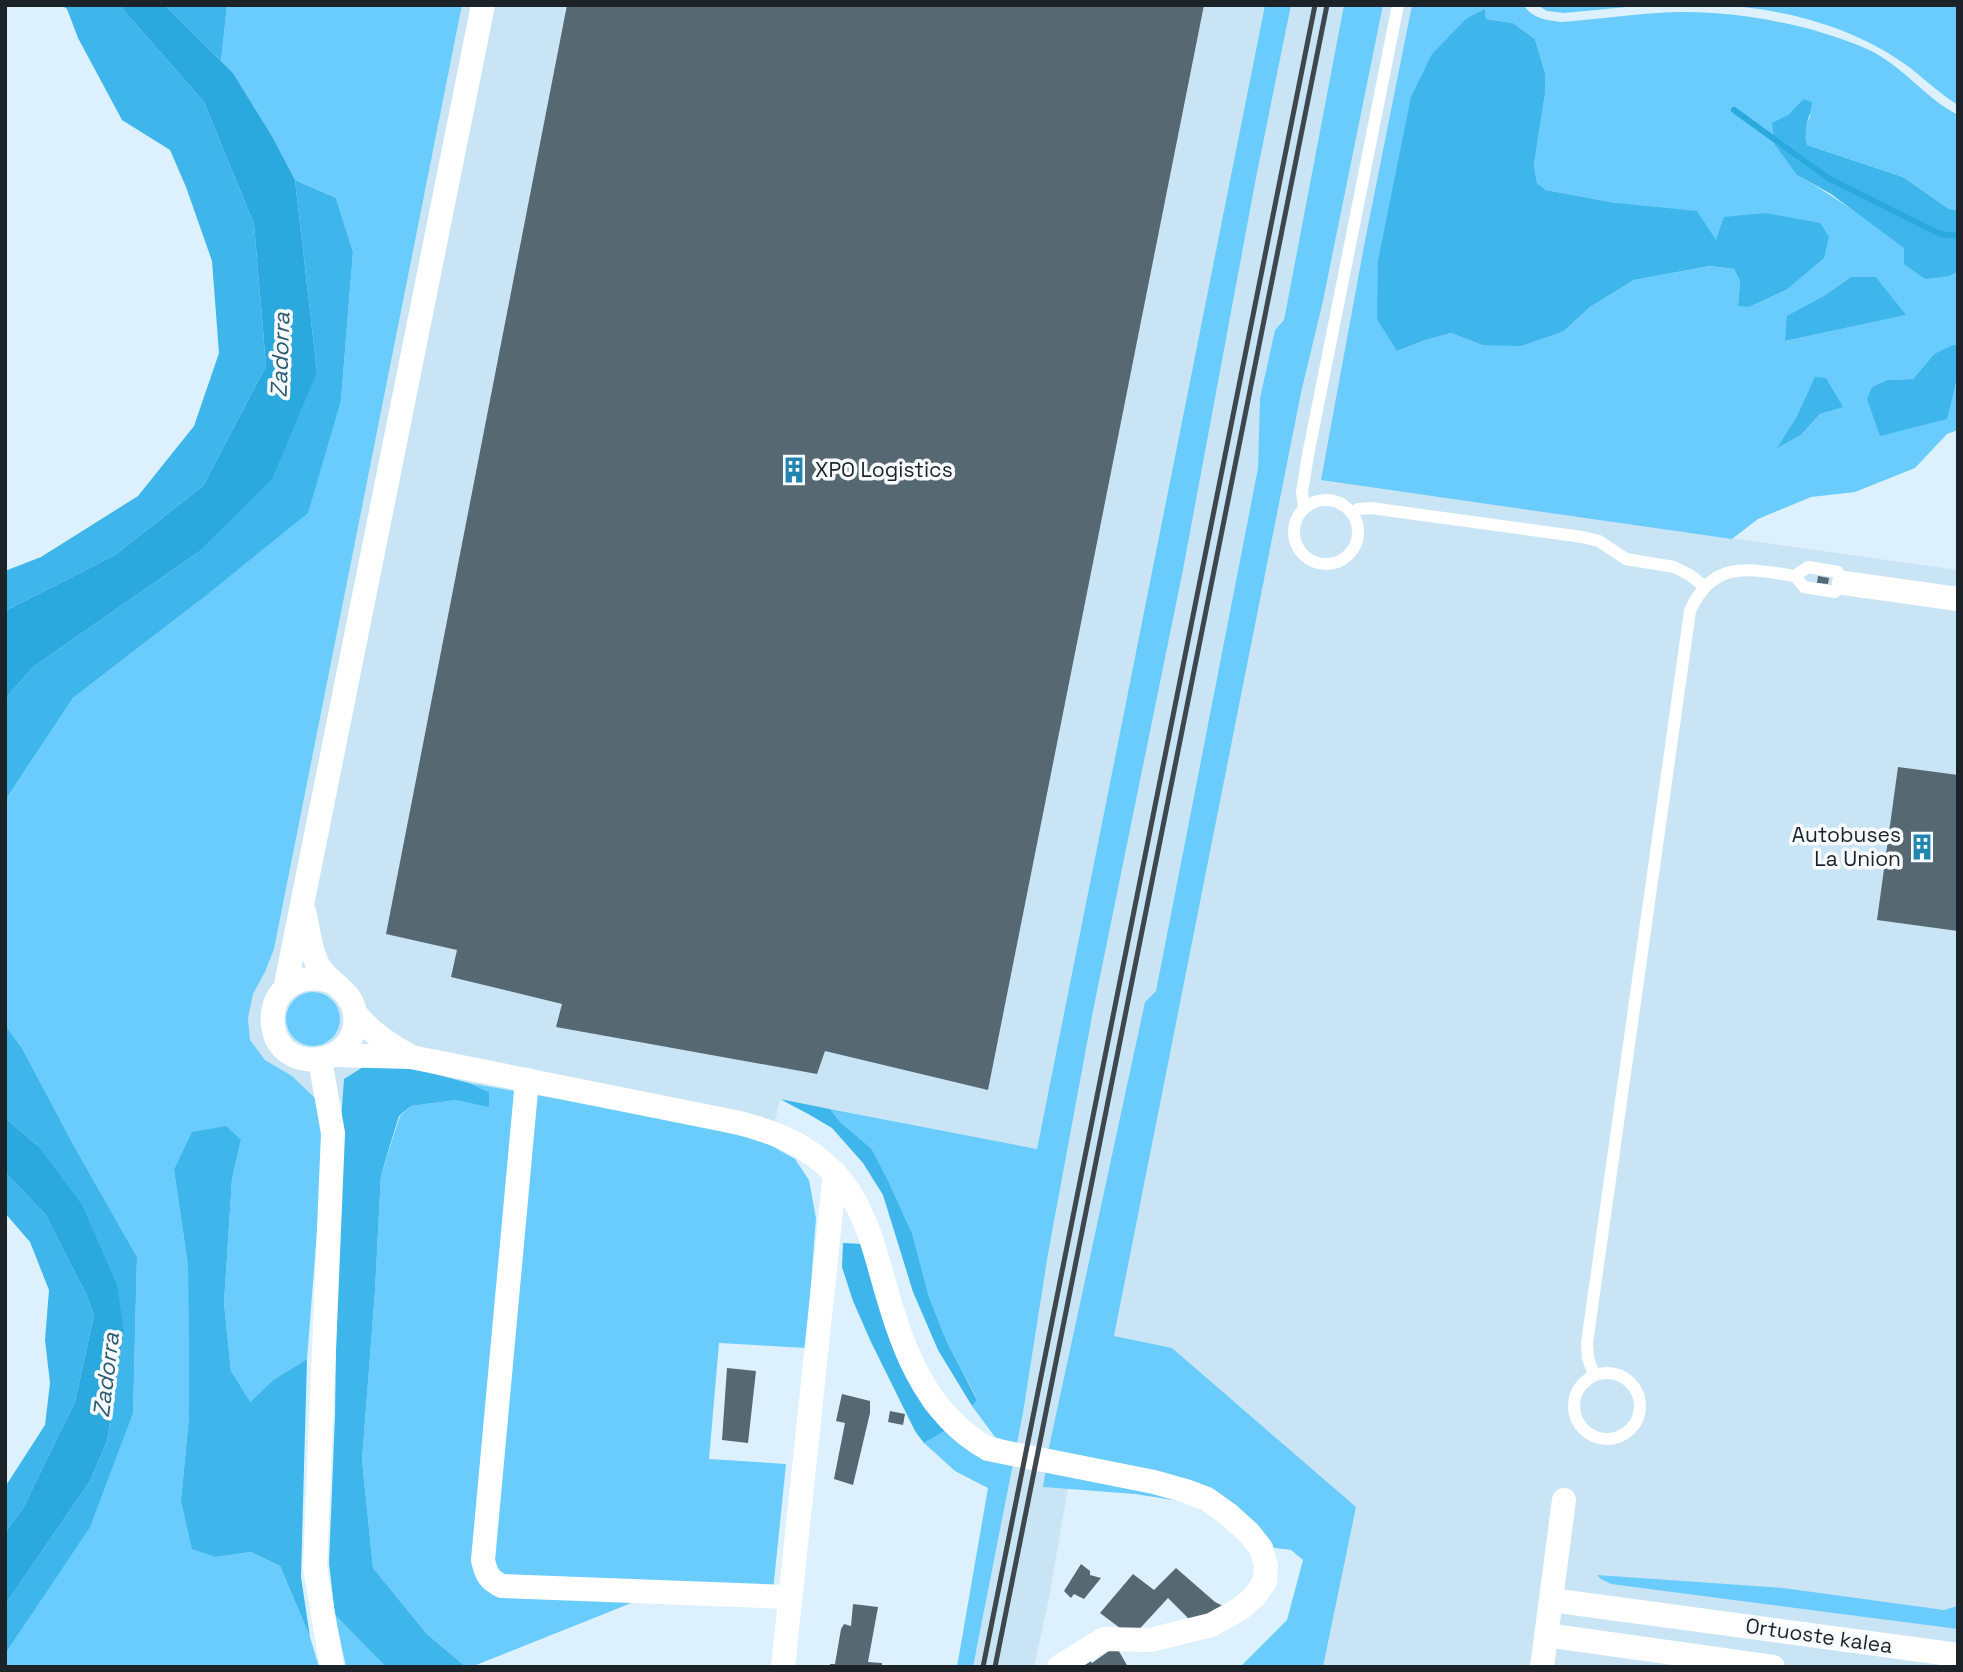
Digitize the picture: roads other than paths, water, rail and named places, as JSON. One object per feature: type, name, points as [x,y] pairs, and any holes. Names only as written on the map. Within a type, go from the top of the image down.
[{"type":"street","points":[[285,989],[483,5]]},
{"type":"street","points":[[1844,583],[1958,599]]},
{"type":"street","points":[[302,904],[317,965],[343,990],[355,1013],[351,1038],[344,1048],[327,1058]]},
{"type":"street","points":[[333,982],[321,978],[296,981],[285,989],[276,1001],[272,1015],[274,1030],[280,1044],[291,1054],[305,1060],[411,1057],[740,1123],[774,1133],[806,1149],[835,1174],[858,1206],[869,1230],[895,1324],[915,1370],[951,1422],[970,1439],[988,1449],[1154,1482],[1207,1499],[1249,1533],[1261,1548],[1266,1566],[1265,1581],[1255,1596],[1240,1609],[1211,1625],[1150,1640],[1104,1640],[1059,1667]]},
{"type":"street","points":[[355,1013],[368,1029],[411,1057]]},
{"type":"street","points":[[327,1058],[333,1133],[315,1567],[332,1667]]},
{"type":"street","points":[[527,1080],[483,1560],[486,1573],[492,1581],[502,1586],[790,1597]]},
{"type":"street","points":[[783,1667],[835,1174]]},
{"type":"street","points":[[1542,1667],[1564,1500]]},
{"type":"street","name":"Ortuoste kalea","points":[[1551,1600],[1958,1655]]},
{"type":"street","name":"Ortuoste kalea","points":[[1716,1659],[1722,1623]]},
{"type":"street","name":"Ortuoste kalea","points":[[1546,1636],[1773,1667]]},
{"type":"lane","points":[[1304,508],[1301,492],[1308,454],[1398,5]]},
{"type":"lane","points":[[1329,499],[1342,503],[1352,512],[1358,525],[1358,538],[1353,551],[1343,560],[1330,565],[1316,564],[1304,557],[1296,546],[1293,533],[1296,519],[1304,508],[1315,501],[1329,499]]},
{"type":"lane","points":[[1352,512],[1371,508],[1582,537],[1599,541],[1626,559],[1674,567],[1705,587]]},
{"type":"lane","points":[[1594,1375],[1588,1358],[1587,1343],[1690,611],[1695,599],[1705,587],[1721,575],[1737,569],[1795,576],[1804,587],[1835,592],[1844,583],[1838,572],[1808,567],[1795,576]]},
{"type":"lane","points":[[1613,1373],[1630,1382],[1639,1398],[1639,1417],[1628,1433],[1610,1440],[1591,1436],[1577,1423],[1573,1405],[1579,1387],[1594,1375],[1613,1373]]},
{"type":"water","name":"Zadorra","points":[[119,5],[165,5],[233,73],[272,136],[295,180],[317,372],[272,479],[197,553],[33,667],[5,699],[5,611],[115,555],[203,486],[266,366],[254,224],[204,102]]},
{"type":"water","name":"Zadorra","points":[[5,1118],[38,1146],[82,1205],[117,1285],[124,1333],[107,1441],[90,1481],[5,1605],[5,1533],[22,1510],[75,1402],[94,1315],[45,1214],[5,1172]]},
{"type":"waterway","points":[[1734,110],[1828,178],[1940,234],[1958,236]]},
{"type":"railway","points":[[983,1667],[1315,5]]},
{"type":"railway","points":[[995,1667],[1327,5]]},
{"type":"place","name":"XPO Logistics","points":[[794,470]]},
{"type":"place","name":"Autobuses La Union","points":[[1922,847]]}]
